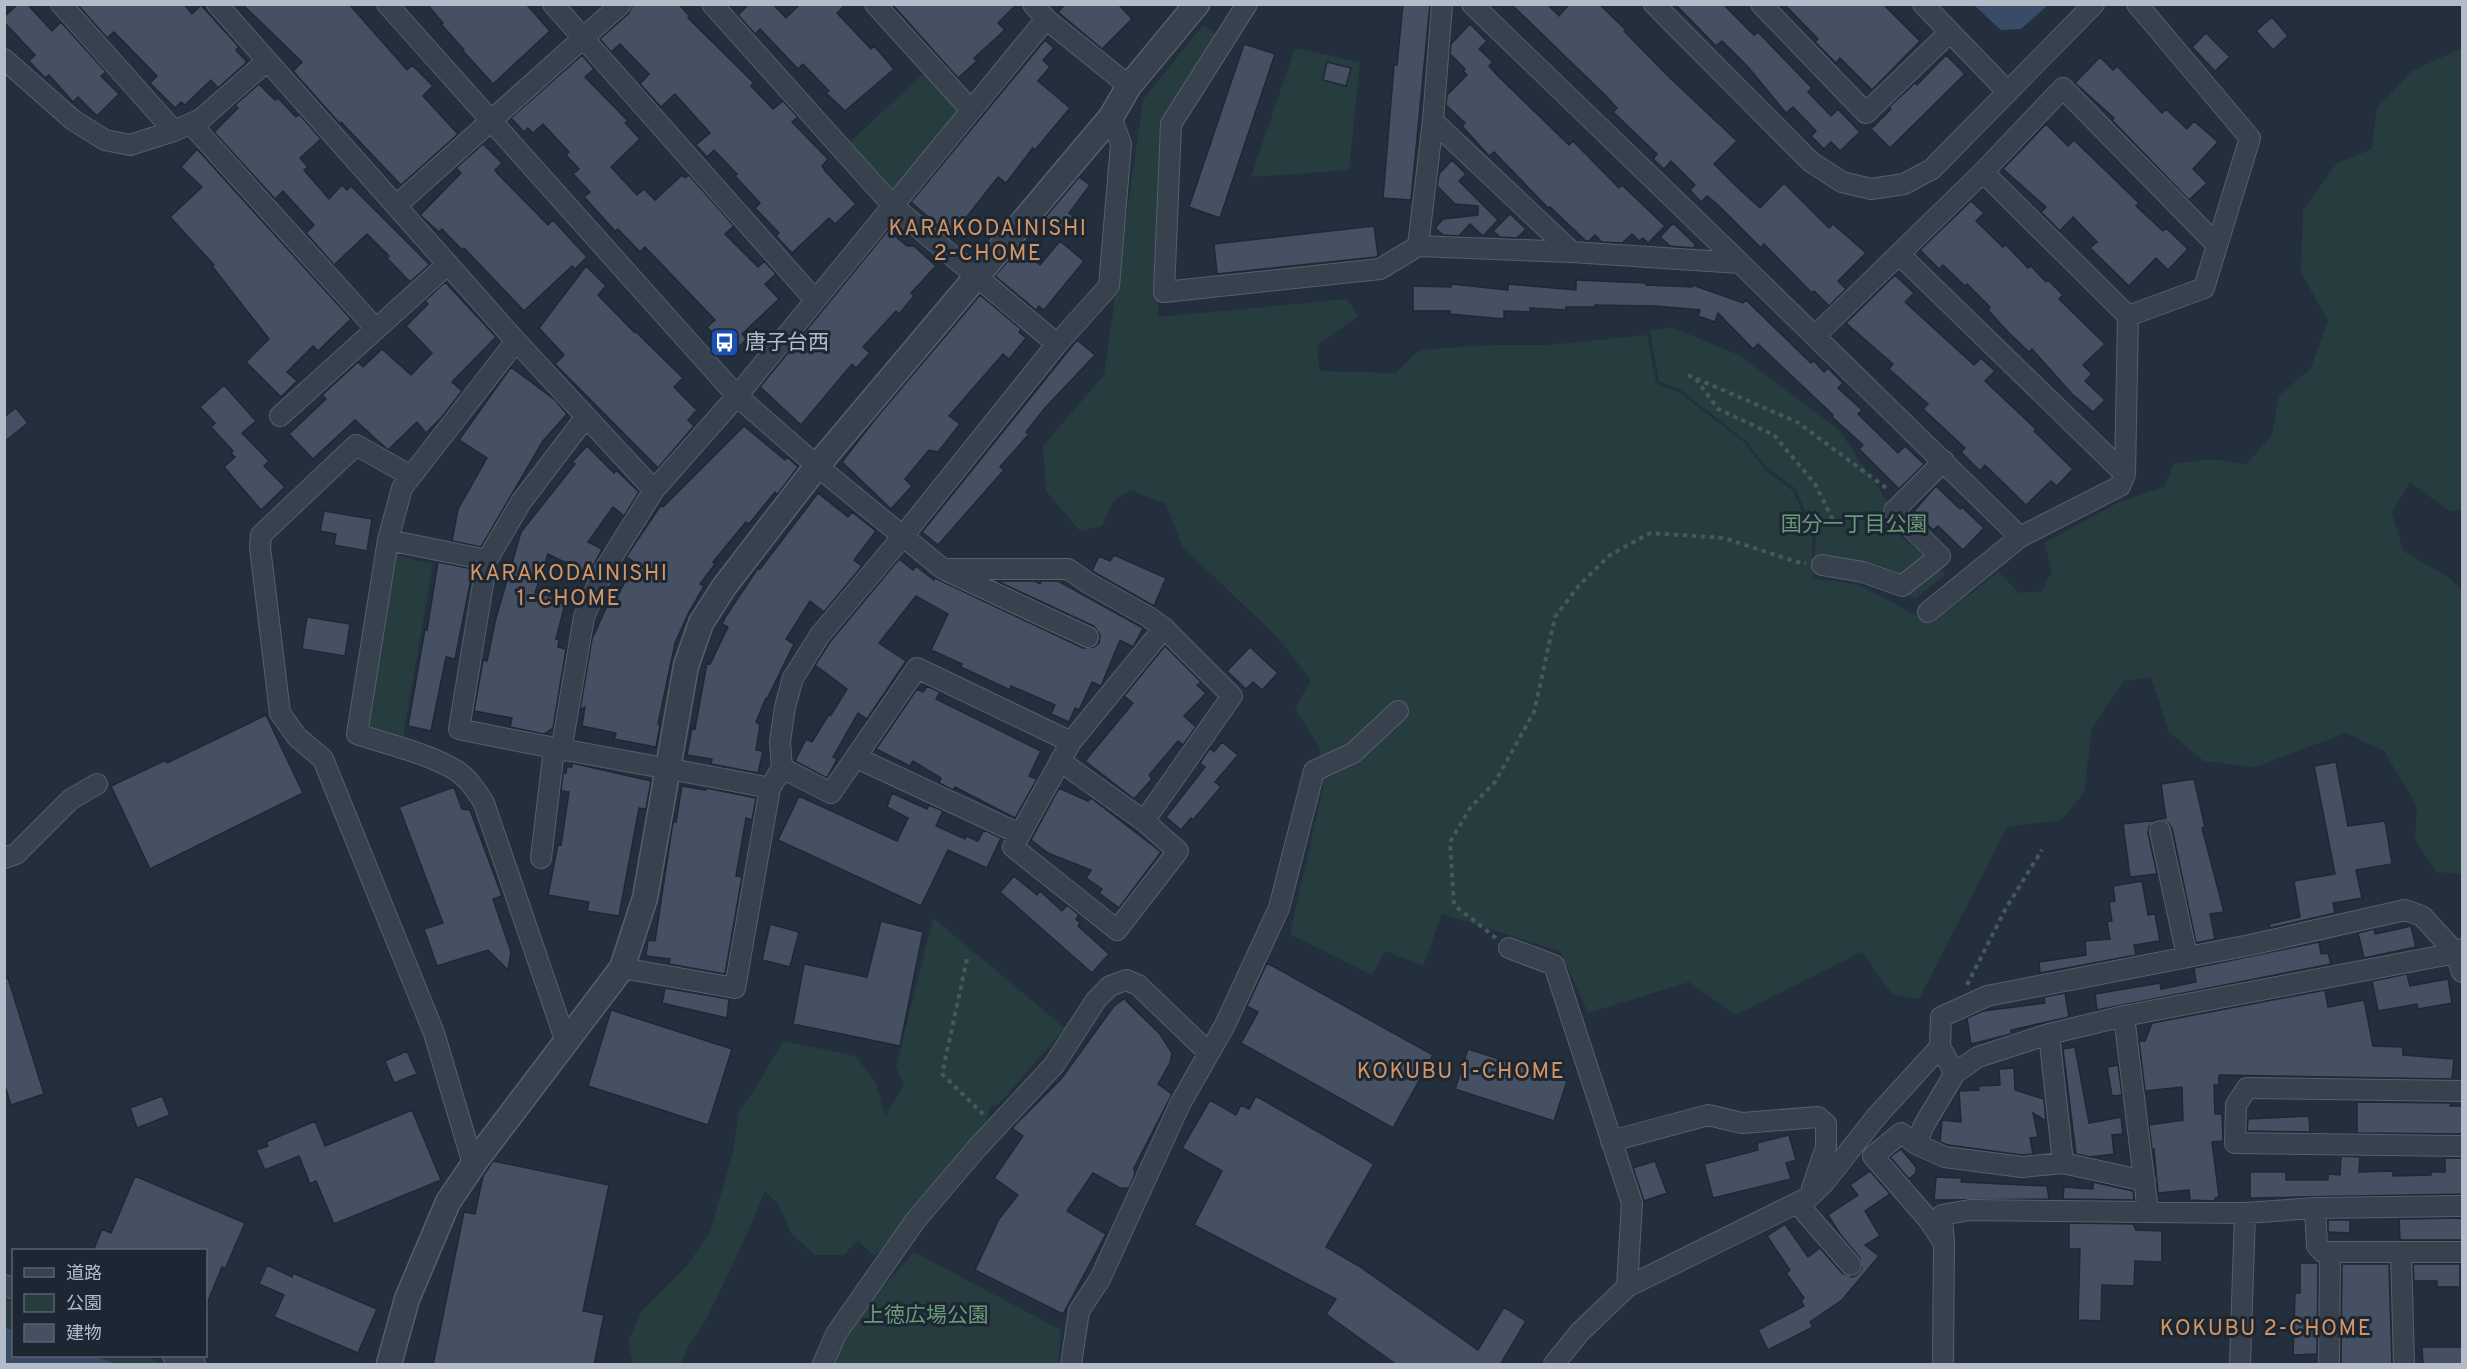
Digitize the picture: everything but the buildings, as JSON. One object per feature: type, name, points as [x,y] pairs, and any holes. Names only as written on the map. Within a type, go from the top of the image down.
[{"type":"street","points":[[61,4],[376,329]]},
{"type":"street","points":[[217,4],[585,418],[654,490]]},
{"type":"street","points":[[387,4],[489,121],[737,396],[816,466],[943,569],[1088,638]]},
{"type":"street","points":[[553,4],[815,300]]},
{"type":"street","points":[[397,205],[621,4]]},
{"type":"street","points":[[712,4],[894,207],[1057,344]]},
{"type":"street","points":[[875,4],[970,109]]},
{"type":"street","points":[[389,1365],[407,1299],[448,1202],[473,1164],[622,968],[645,898],[666,767],[686,666],[701,623],[724,587],[816,466],[1111,117],[1128,86],[1197,4]]},
{"type":"street","points":[[1247,4],[1171,124],[1164,292],[1380,269],[1418,246],[1572,252],[1740,264]]},
{"type":"street","points":[[1418,246],[1433,121],[1442,4]]},
{"type":"street","points":[[1440,30],[1464,4]]},
{"type":"street","points":[[1472,4],[1816,335],[2020,537]]},
{"type":"street","points":[[1654,4],[1811,162],[1842,182],[1871,189],[1904,184],[1932,169],[2094,4]]},
{"type":"street","points":[[1761,4],[1866,113],[1950,32]]},
{"type":"street","points":[[1923,4],[2008,92]]},
{"type":"street","points":[[2128,316],[2204,288],[2250,138],[2137,4]]},
{"type":"street","points":[[541,858],[557,750],[584,617],[603,572],[654,490],[737,396],[894,207],[970,109],[1039,12],[1128,86]]},
{"type":"street","points":[[4,59],[73,120],[105,140],[130,145],[201,119],[267,61]]},
{"type":"street","points":[[1816,335],[1983,172],[2062,88],[2217,245]]},
{"type":"street","points":[[622,968],[735,988],[770,788],[782,768],[780,742],[785,707],[793,678],[820,635],[903,536],[1057,344],[1108,286],[1121,144],[1111,117]]},
{"type":"street","points":[[1433,121],[1572,252]]},
{"type":"street","points":[[1928,612],[2020,537],[2120,486],[2125,474],[2128,316],[1983,172]]},
{"type":"street","points":[[1899,254],[2125,474]]},
{"type":"street","points":[[280,417],[448,264]]},
{"type":"street","points":[[516,341],[402,488],[388,540],[357,734],[437,761],[458,772],[473,787],[484,803],[566,1042]]},
{"type":"street","points":[[585,418],[521,502],[487,560],[459,729],[557,750],[666,767],[770,788]]},
{"type":"street","points":[[411,476],[356,445],[261,535],[260,547],[280,713],[297,736],[323,759],[434,1033],[473,1164]]},
{"type":"street","points":[[1822,565],[1863,572],[1902,586],[1940,556],[1894,511],[1944,461]]},
{"type":"street","points":[[388,540],[487,560]]},
{"type":"street","points":[[943,569],[1068,569],[1164,628],[1232,696],[1144,821]]},
{"type":"street","points":[[1060,761],[1144,821],[1178,851],[1117,930],[1013,847],[1060,761],[1071,742],[1164,628]]},
{"type":"street","points":[[782,768],[831,793],[917,668],[1071,742]]},
{"type":"street","points":[[1071,1365],[1079,1311],[1100,1279],[1180,1104],[1225,1025],[1279,908],[1314,771],[1353,753],[1398,711]]},
{"type":"street","points":[[857,758],[1020,834]]},
{"type":"street","points":[[4,858],[16,854],[71,799],[97,784]]},
{"type":"street","points":[[2160,831],[2187,956]]},
{"type":"street","points":[[1955,1073],[1940,1047],[1941,1017],[1987,996],[2250,945],[2405,910],[2422,916],[2459,951],[2463,972]]},
{"type":"street","points":[[1509,948],[1554,965],[1632,1203],[1627,1287]]},
{"type":"street","points":[[1916,1144],[1924,1125],[1955,1073],[1978,1057],[2049,1034],[2124,1016],[2459,951]]},
{"type":"street","points":[[823,1365],[836,1334],[915,1221],[1054,1065],[1096,1000],[1110,986],[1126,980],[1138,985],[1209,1053]]},
{"type":"street","points":[[2124,1016],[2148,1212]]},
{"type":"street","points":[[2049,1034],[2063,1162]]},
{"type":"street","points":[[1554,1365],[1580,1332],[1627,1287],[1803,1200],[1823,1184],[1876,1117],[1940,1047]]},
{"type":"street","points":[[2463,1091],[2247,1088],[2236,1105],[2235,1143],[2463,1146]]},
{"type":"street","points":[[1611,1141],[1708,1115],[1742,1124],[1818,1117],[1826,1124],[1826,1147],[1803,1200]]},
{"type":"street","points":[[1944,1242],[1928,1219],[1873,1156],[1901,1133],[1916,1144],[1946,1157],[2022,1167],[2063,1162],[2145,1181]]},
{"type":"street","points":[[1803,1200],[1851,1265]]},
{"type":"street","points":[[1942,1365],[1944,1242],[1942,1215],[1970,1210],[2245,1213],[2315,1208],[2463,1206]]},
{"type":"street","points":[[2315,1208],[2317,1246],[2323,1252],[2463,1252]]},
{"type":"street","points":[[2240,1365],[2245,1213]]},
{"type":"street","points":[[2401,1252],[2404,1365]]},
{"type":"street","points":[[2329,1365],[2330,1253]]},
{"type":"street","points":[[175,1357],[195,1365]]},
{"type":"path","points":[[1688,375],[1797,422],[1904,501]]},
{"type":"path","points":[[1695,378],[1718,409],[1774,435],[1815,484],[1833,520]]},
{"type":"path","points":[[1509,948],[1454,905],[1450,842],[1470,808],[1494,782],[1534,712],[1555,617],[1580,584],[1610,555],[1650,533],[1724,538],[1797,562],[1822,565]]},
{"type":"path","points":[[1956,1011],[1976,964],[2006,908],[2042,850]]},
{"type":"path","points":[[967,960],[942,1074],[997,1127]]},
{"type":"green space","points":[[1203,25],[1218,35],[1165,125],[1158,317],[1347,299],[1358,316],[1317,346],[1320,371],[1396,373],[1419,350],[1491,345],[1548,345],[1647,335],[1656,384],[1680,393],[1745,443],[1766,471],[1793,491],[1812,534],[1813,578],[1859,585],[1931,623],[1999,572],[2019,593],[2042,591],[2052,571],[2044,543],[2119,502],[2164,487],[2174,464],[2210,459],[2247,464],[2272,435],[2279,396],[2311,368],[2328,321],[2301,272],[2303,210],[2337,163],[2372,149],[2377,108],[2412,71],[2462,48],[2462,510],[2449,511],[2410,482],[2392,512],[2403,551],[2448,577],[2462,590],[2462,874],[2436,872],[2415,839],[2417,806],[2384,751],[2346,733],[2255,767],[2204,761],[2169,732],[2151,677],[2124,681],[2092,728],[2084,793],[2061,820],[2007,827],[1919,999],[1892,994],[1862,952],[1736,1015],[1689,982],[1588,1013],[1560,951],[1442,914],[1423,966],[1385,951],[1372,975],[1290,934],[1323,787],[1319,747],[1295,708],[1311,680],[1277,637],[1183,547],[1166,504],[1131,490],[1114,500],[1102,526],[1080,531],[1046,491],[1043,446],[1104,375],[1143,100]]},
{"type":"green space","points":[[1295,48],[1360,62],[1349,170],[1251,177]]},
{"type":"green space","points":[[925,72],[960,114],[894,198],[847,145]]},
{"type":"green space","name":"国分一丁目公園","points":[[1671,327],[1739,355],[1839,430],[1901,522],[1897,533],[1946,574],[1915,599],[1863,567],[1814,559],[1816,535],[1795,488],[1766,467],[1747,442],[1681,390],[1659,381],[1650,331]]},
{"type":"green space","points":[[395,555],[433,564],[403,737],[366,727]]},
{"type":"green space","points":[[933,918],[1065,1028],[999,1104],[990,1106],[983,1133],[895,1237],[874,1256],[858,1240],[844,1255],[815,1255],[791,1233],[779,1205],[765,1191],[730,1270],[707,1317],[686,1351],[682,1364],[633,1364],[628,1341],[642,1311],[686,1267],[710,1232],[733,1153],[739,1111],[757,1086],[783,1041],[855,1056],[875,1081],[885,1116],[904,1085],[896,1067]]},
{"type":"green space","name":"上徳広場公園","points":[[914,1252],[1061,1330],[1058,1364],[832,1364],[846,1336],[880,1291]]},
{"type":"green space","points":[[4,1299],[12,1303],[12,1346],[5,1343]]},
{"type":"green space","points":[[43,1357],[147,1357],[166,1364],[66,1364]]},
{"type":"water","points":[[1974,5],[2048,5],[2021,29],[2001,30]]},
{"type":"water","points":[[5,1328],[12,1330],[12,1357],[96,1357],[116,1364],[5,1364]]},
{"type":"place","name":"唐子台西","points":[[724,342]]},
{"type":"district","name":"KARAKODAINISHI 2-CHOME","points":[[988,240]]},
{"type":"district","name":"KARAKODAINISHI 1-CHOME","points":[[569,584]]},
{"type":"district","name":"KOKUBU 1-CHOME","points":[[1461,1070]]},
{"type":"district","name":"KOKUBU 2-CHOME","points":[[2266,1327]]}]
